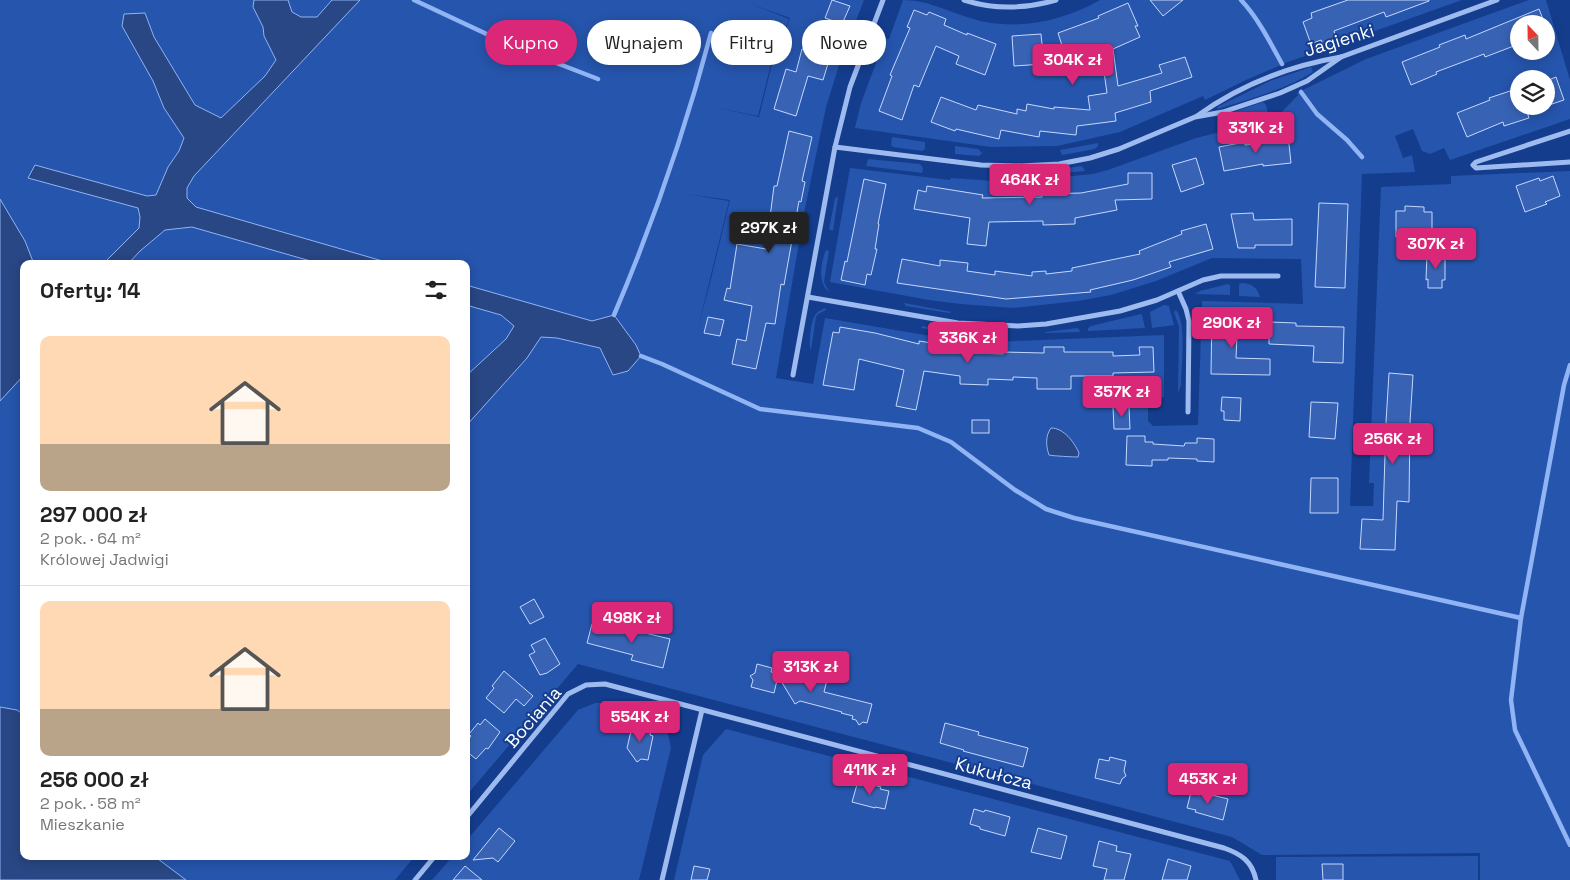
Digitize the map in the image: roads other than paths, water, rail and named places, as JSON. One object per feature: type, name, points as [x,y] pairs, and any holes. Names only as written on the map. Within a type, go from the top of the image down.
[{"type":"street","points":[[793,376],[835,147],[850,86],[883,0]]},
{"type":"street","points":[[964,0],[993,7],[1010,8],[1031,6],[1056,0]]},
{"type":"street","name":"Jagienki","points":[[1195,117],[1218,101],[1271,75],[1341,57],[1497,0]]},
{"type":"street","points":[[835,147],[981,165],[1021,166],[1059,164],[1090,158],[1119,149],[1195,117],[1223,112],[1280,93],[1307,81],[1341,57]]},
{"type":"street","points":[[1570,131],[1476,162],[1473,165],[1476,168],[1570,162]]},
{"type":"street","points":[[808,297],[958,323],[1018,326],[1046,324],[1112,313],[1156,300],[1203,280],[1221,276],[1278,276]]},
{"type":"street","points":[[1178,291],[1189,321],[1188,412]]},
{"type":"street","name":"Bociania","points":[[470,813],[568,694],[586,685],[604,684],[702,710]]},
{"type":"street","points":[[662,880],[702,710]]},
{"type":"street","name":"Kukułcza","points":[[702,710],[1224,848],[1237,853],[1249,861],[1256,880]]},
{"type":"street","points":[[415,880],[432,860]]},
{"type":"waterway","points":[[414,0],[510,45],[598,79]]},
{"type":"waterway","points":[[1241,0],[1258,22],[1282,64]]},
{"type":"waterway","points":[[614,315],[668,176],[711,33]]},
{"type":"waterway","points":[[1301,92],[1317,114],[1347,140],[1362,157]]},
{"type":"waterway","points":[[641,356],[760,409],[918,428],[951,442],[1015,490],[1046,509],[1074,518],[1521,618]]},
{"type":"waterway","points":[[1570,365],[1564,385],[1521,618],[1511,700],[1515,730],[1570,845]]}]
